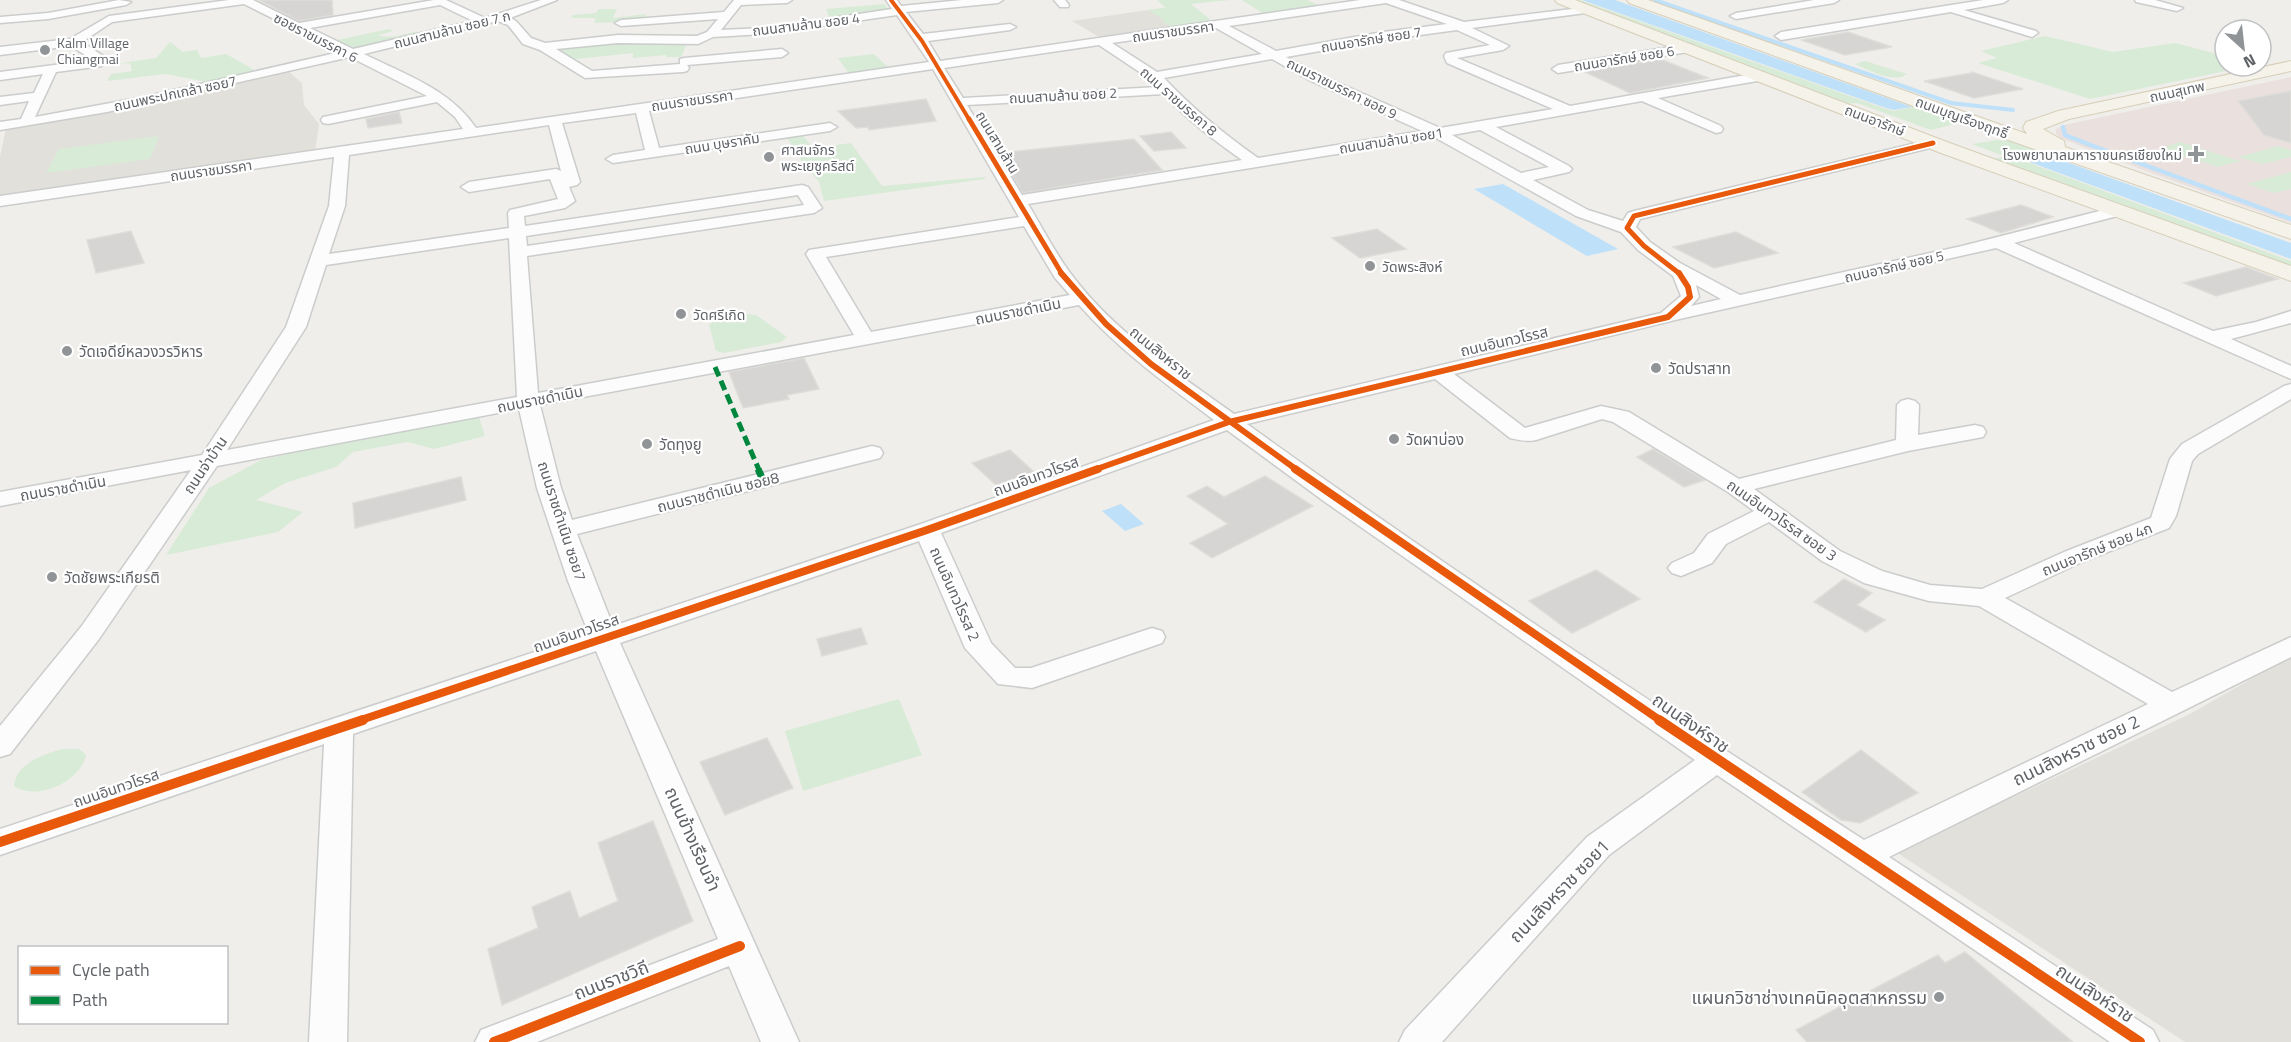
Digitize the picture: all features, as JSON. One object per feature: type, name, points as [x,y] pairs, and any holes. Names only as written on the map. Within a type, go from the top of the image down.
[{"type":"main road","name":"ถนนอารักษ์","points":[[1562,0],[1933,143],[2291,274]]},
{"type":"main road","name":"ถนนบุญเรืองฤทธิ์","points":[[1634,0],[2291,232]]},
{"type":"main road","name":"ถนนสุเทพ","points":[[2122,171],[2050,142],[2038,135],[2032,128],[2037,123],[2064,115],[2291,66]]},
{"type":"main road","name":"ถนนสุเทพ","points":[[1893,92],[1940,107],[1972,113],[2017,117],[2064,115]]},
{"type":"main road","points":[[1933,143],[1940,137],[1968,131],[1969,120]]},
{"type":"main road","points":[[1933,143],[1949,144],[1989,134],[2013,135]]},
{"type":"street","points":[[0,20],[86,10],[131,0]]},
{"type":"street","name":"ถนนสามล้าน ซอย 7 ก","points":[[350,54],[500,18],[552,0]]},
{"type":"street","points":[[693,6],[787,0]]},
{"type":"street","name":"ถนนสามล้าน ซอย 4","points":[[711,34],[772,30],[897,7],[998,0]]},
{"type":"street","name":"ถนนราชมรรคา","points":[[0,201],[640,107],[687,80],[935,64],[1383,0]]},
{"type":"street","points":[[1389,0],[1460,26],[1503,46],[1450,56],[1451,60],[1568,110]]},
{"type":"street","points":[[1736,16],[1834,0]]},
{"type":"street","points":[[1916,0],[2032,33]]},
{"type":"street","points":[[1781,36],[2003,0]]},
{"type":"street","points":[[2140,0],[2176,8]]},
{"type":"street","name":"ซอยราชมรรคา 6","points":[[9,7],[86,10],[110,16],[109,19],[246,1],[440,97],[460,114],[472,132]]},
{"type":"street","points":[[296,27],[441,2],[455,11],[484,22]]},
{"type":"street","points":[[687,80],[685,49],[711,34],[738,2]]},
{"type":"street","name":"ถนนสามล้าน","points":[[897,7],[920,38],[1064,278],[1081,299]]},
{"type":"street","points":[[1324,10],[1343,18]]},
{"type":"street","name":"ถนนอารักษ์ ซอย 7","points":[[1155,76],[1383,36],[1588,10]]},
{"type":"street","points":[[621,23],[727,15]]},
{"type":"street","points":[[500,18],[512,23],[527,41],[544,47],[590,75],[687,80],[782,50],[772,30]]},
{"type":"street","points":[[0,51],[73,42],[109,19]]},
{"type":"street","name":"ถนนราชมรรคา ซอย 9","points":[[1219,25],[1316,78],[1438,133],[1582,213],[1628,228]]},
{"type":"street","points":[[920,38],[1010,27]]},
{"type":"street","points":[[1363,27],[1383,36]]},
{"type":"street","points":[[544,47],[618,39],[698,40]]},
{"type":"street","name":"ถนน ราชมรรคา 8","points":[[1101,41],[1155,76],[1182,106],[1219,137],[1255,162]]},
{"type":"street","points":[[0,76],[98,63],[99,59],[89,50],[73,42]]},
{"type":"street","name":"ถนนอารักษ์ ซอย 6","points":[[1558,69],[1690,48]]},
{"type":"street","name":"ถนนพระปกเกล้า ซอย7","points":[[1,129],[350,54]]},
{"type":"street","points":[[26,122],[51,70]]},
{"type":"street","name":"ถนนสามล้าน ซอย1","points":[[1017,201],[1438,133],[1763,76]]},
{"type":"street","name":"ถนนสามล้าน ซอย 2","points":[[958,102],[1168,90]]},
{"type":"street","points":[[0,101],[38,96]]},
{"type":"street","points":[[328,120],[440,97]]},
{"type":"street","points":[[1643,97],[1716,129]]},
{"type":"street","points":[[640,107],[653,154]]},
{"type":"street","points":[[554,120],[572,182],[560,184]]},
{"type":"street","points":[[1482,125],[1564,169],[1517,178]]},
{"type":"street","name":"ถนน บุษราคัม","points":[[613,159],[830,127]]},
{"type":"street","points":[[1738,301],[1677,268],[1642,244],[1628,228],[1634,216],[1933,143]]},
{"type":"street","name":"ถนนจ่าบ้าน","points":[[0,746],[90,633],[209,460],[296,327],[337,206],[342,151]]},
{"type":"street","points":[[469,187],[556,174],[567,201],[516,213],[518,234]]},
{"type":"street","points":[[318,261],[518,234],[802,190],[814,208],[518,234]]},
{"type":"street","points":[[518,234],[694,191]]},
{"type":"street","name":"ถนนอารักษ์ ซอย 5","points":[[1668,317],[1998,242],[2119,211]]},
{"type":"street","points":[[866,339],[815,254],[1029,219]]},
{"type":"street","name":"ถนนราชดำเนิน ซอย7","points":[[518,234],[528,401],[549,488],[604,637]]},
{"type":"street","points":[[1998,242],[2291,373]]},
{"type":"street","name":"ถนนอินทวโรรส","points":[[0,842],[927,530],[1230,415],[1437,371],[1668,317],[1690,297],[1688,285],[1677,268]]},
{"type":"street","name":"ถนนราชดำเนิน","points":[[0,499],[1081,299]]},
{"type":"street","name":"ถนนสิงหราช","points":[[1081,299],[1117,335],[1151,364],[1230,415]]},
{"type":"street","points":[[2211,337],[2266,326],[2291,317]]},
{"type":"street","name":"ถนนอินทวโรรส ซอย 3","points":[[1437,371],[1518,433],[1528,435],[1601,412],[1621,417],[1736,487],[1832,556],[1873,577],[1929,593],[1985,598],[2170,704]]},
{"type":"street","name":"ถนนอารักษ์ ซอย 4ก","points":[[1985,598],[2073,557],[2160,523],[2181,459],[2190,449],[2291,390]]},
{"type":"street","points":[[1907,444],[1908,405]]},
{"type":"street","name":"ถนนสิงห์ราช","points":[[1230,415],[1305,477],[1717,760],[2140,1042]]},
{"type":"street","points":[[1736,487],[1907,444],[1975,432]]},
{"type":"street","name":"ถนนราชดำเนิน ซอย8","points":[[563,530],[872,453]]},
{"type":"street","points":[[1681,568],[1703,558],[1716,539],[1771,512]]},
{"type":"street","name":"ถนนอินทวโรรส 2","points":[[927,530],[979,648],[1008,677],[1032,678],[1152,637]]},
{"type":"street","name":"ถนนข้างเรือนจำ","points":[[604,637],[780,1042]]},
{"type":"street","name":"ถนนสิงหราช ซอย 2","points":[[1862,856],[2291,646]]},
{"type":"street","points":[[328,1042],[339,727]]},
{"type":"street","name":"ถนนสิงหราช ซอย1","points":[[1418,1042],[1598,846],[1717,760]]},
{"type":"street","name":"ถนนราชวิถี","points":[[494,1042],[740,946]]},
{"type":"shaded area","points":[[1190,4],[1213,22],[1101,38],[1072,21]]},
{"type":"shaded area","points":[[287,70],[302,83],[304,105],[319,124],[315,152],[0,198],[0,157],[6,128]]},
{"type":"shaded area","name":"โรงพยาบาลมหาราชนครเชียงใหม่","points":[[2291,77],[2291,223],[2143,170],[2060,138],[2056,134],[2056,129],[2064,125]]},
{"type":"shaded area","points":[[2291,656],[2291,1042],[2185,1042],[1896,852],[2190,714]]},
{"type":"green space","points":[[1157,0],[1230,0],[1191,4],[1213,22],[1174,28],[1148,10],[1166,8]]},
{"type":"green space","points":[[1242,0],[1307,0],[1325,8],[1267,16]]},
{"type":"green space","points":[[1575,0],[1886,109],[1894,111],[1913,107],[1955,124],[1931,130],[1857,103],[1847,104]]},
{"type":"green space","points":[[884,4],[888,9],[829,17],[826,9]]},
{"type":"green space","points":[[599,9],[617,9],[613,18],[646,14],[644,21],[594,23],[596,18],[571,18],[573,15],[596,13]]},
{"type":"green space","points":[[389,29],[393,31],[378,35],[391,37],[418,32],[432,34],[354,50],[332,41]]},
{"type":"green space","points":[[2045,36],[2113,52],[2175,43],[2213,53],[2213,74],[2090,99],[1978,63],[1997,58],[1981,51]]},
{"type":"green space","points":[[616,41],[688,41],[681,57],[666,57],[666,55],[633,58],[633,53],[568,60],[554,48]]},
{"type":"green space","points":[[170,42],[183,52],[197,50],[201,58],[226,54],[260,73],[212,83],[166,74],[107,81],[111,74],[132,71],[130,63],[115,64],[156,58]]},
{"type":"green space","points":[[874,54],[891,70],[850,75],[838,58]]},
{"type":"green space","points":[[1865,61],[1907,74],[1896,78],[1889,77],[1855,64]]},
{"type":"green space","points":[[801,134],[814,148],[851,143],[882,186],[985,177],[985,179],[824,201],[819,182],[798,156],[812,154],[807,147],[774,150],[793,147],[788,139],[773,141],[777,138]]},
{"type":"green space","points":[[159,136],[150,159],[46,173],[59,149]]},
{"type":"green space","points":[[1996,140],[2012,141],[2048,153],[2021,160],[2291,261],[2291,267],[1994,159],[2004,156],[1972,144]]},
{"type":"green space","points":[[2180,142],[2240,161],[2218,167],[2161,148]]},
{"type":"green space","points":[[2278,146],[2291,150],[2291,157],[2263,164],[2238,157]]},
{"type":"green space","points":[[2291,172],[2291,189],[2274,193],[2247,184]]},
{"type":"green space","points":[[747,314],[756,315],[787,337],[781,342],[724,353],[716,351],[709,325],[713,321]]},
{"type":"green space","points":[[479,417],[485,436],[434,449],[408,442],[353,452],[336,467],[285,483],[256,500],[303,512],[278,532],[166,555],[209,488],[261,460],[350,440]]},
{"type":"green space","points":[[899,699],[922,755],[803,791],[785,731]]},
{"type":"green space","points":[[62,749],[79,749],[86,755],[76,773],[67,780],[46,790],[34,792],[14,786],[16,778],[25,766],[39,757]]},
{"type":"water","points":[[1582,0],[1615,0],[1912,107],[1894,110],[1886,108]]},
{"type":"water","points":[[2047,155],[2291,243],[2291,259],[2024,160]]},
{"type":"water","points":[[1503,184],[1618,249],[1587,256],[1474,189]]},
{"type":"water","points":[[1121,504],[1144,524],[1125,531],[1102,511]]},
{"type":"building","points":[[259,0],[332,0],[333,15],[299,21]]},
{"type":"building","points":[[1848,32],[1892,47],[1845,55],[1801,40]]},
{"type":"building","points":[[1660,59],[1708,78],[1630,93],[1583,71]]},
{"type":"building","points":[[1971,73],[2023,89],[1974,98],[1924,81]]},
{"type":"building","points":[[2291,91],[2291,143],[2264,135],[2238,101]]},
{"type":"building","points":[[926,99],[936,121],[869,130],[868,127],[856,128],[838,111]]},
{"type":"building","points":[[399,112],[402,123],[368,128],[366,119]]},
{"type":"building","points":[[1171,132],[1186,148],[1154,151],[1140,136]]},
{"type":"building","points":[[1134,139],[1162,170],[1023,193],[999,153]]},
{"type":"building","points":[[2021,205],[2053,217],[2001,233],[1967,219]]},
{"type":"building","points":[[1377,229],[1406,249],[1360,258],[1332,238]]},
{"type":"building","points":[[131,231],[144,263],[96,273],[87,240]]},
{"type":"building","points":[[1736,232],[1778,253],[1714,268],[1673,247]]},
{"type":"building","points":[[2246,267],[2278,279],[2216,296],[2184,283]]},
{"type":"building","points":[[804,358],[819,389],[787,395],[789,399],[743,408],[729,372]]},
{"type":"building","points":[[1653,449],[1705,480],[1684,487],[1637,457]]},
{"type":"building","points":[[1010,450],[1034,472],[996,485],[972,463]]},
{"type":"building","points":[[1265,476],[1313,506],[1212,558],[1190,543],[1228,524],[1187,496],[1207,486],[1224,497]]},
{"type":"building","points":[[461,477],[466,500],[355,528],[353,503]]},
{"type":"building","points":[[1596,570],[1640,599],[1572,633],[1529,601]]},
{"type":"building","points":[[1844,579],[1872,593],[1857,605],[1885,620],[1866,632],[1814,602]]},
{"type":"building","points":[[861,628],[867,644],[822,656],[817,639]]},
{"type":"building","points":[[767,738],[793,788],[725,815],[700,762]]},
{"type":"building","points":[[1861,750],[1918,793],[1860,823],[1841,820],[1802,792]]},
{"type":"building","points":[[653,821],[693,921],[502,1005],[488,949],[538,928],[532,907],[570,891],[579,918],[618,901],[598,843]]},
{"type":"building","name":"แผนกวิชาช่างเทคนิคอุตสาหกรรม","points":[[1965,952],[2073,1042],[1807,1042],[1796,1030],[1938,955],[1945,963]]},
{"type":"waterway","points":[[1655,0],[1951,103],[2013,110]]},
{"type":"waterway","points":[[2063,127],[2065,135],[2291,219]]},
{"type":"marked path","points":[[715,367],[763,480]]},
{"type":"cycle path","points":[[891,0],[922,41],[1064,278],[1106,324],[1151,364],[1333,497],[1717,760],[2140,1042]]},
{"type":"cycle path","points":[[0,842],[927,530],[1229,422],[1668,317],[1690,297],[1688,287],[1673,267],[1644,246],[1627,228],[1634,216],[1933,143]]},
{"type":"cycle path","points":[[494,1042],[740,946]]},
{"type":"place","name":"Kalm Village Chiangmai","points":[[45,50]]},
{"type":"place","name":"โรงพยาบาลมหาราชนครเชียงใหม่","points":[[2196,154]]},
{"type":"place","name":"ศาสนจักร พระเยซูคริสต์","points":[[769,157]]},
{"type":"place","name":"วัดพระสิงห์","points":[[1370,266]]},
{"type":"place","name":"วัดศรีเกิด","points":[[681,314]]},
{"type":"place","name":"วัดเจดีย์หลวงวรวิหาร","points":[[67,351]]},
{"type":"place","name":"วัดปราสาท","points":[[1656,368]]},
{"type":"place","name":"วัดผาบ่อง","points":[[1394,439]]},
{"type":"place","name":"วัดทุงยู","points":[[647,444]]},
{"type":"place","name":"วัดชัยพระเกียรติ","points":[[52,577]]},
{"type":"place","name":"แผนกวิชาช่างเทคนิคอุตสาหกรรม","points":[[1939,997]]}]
